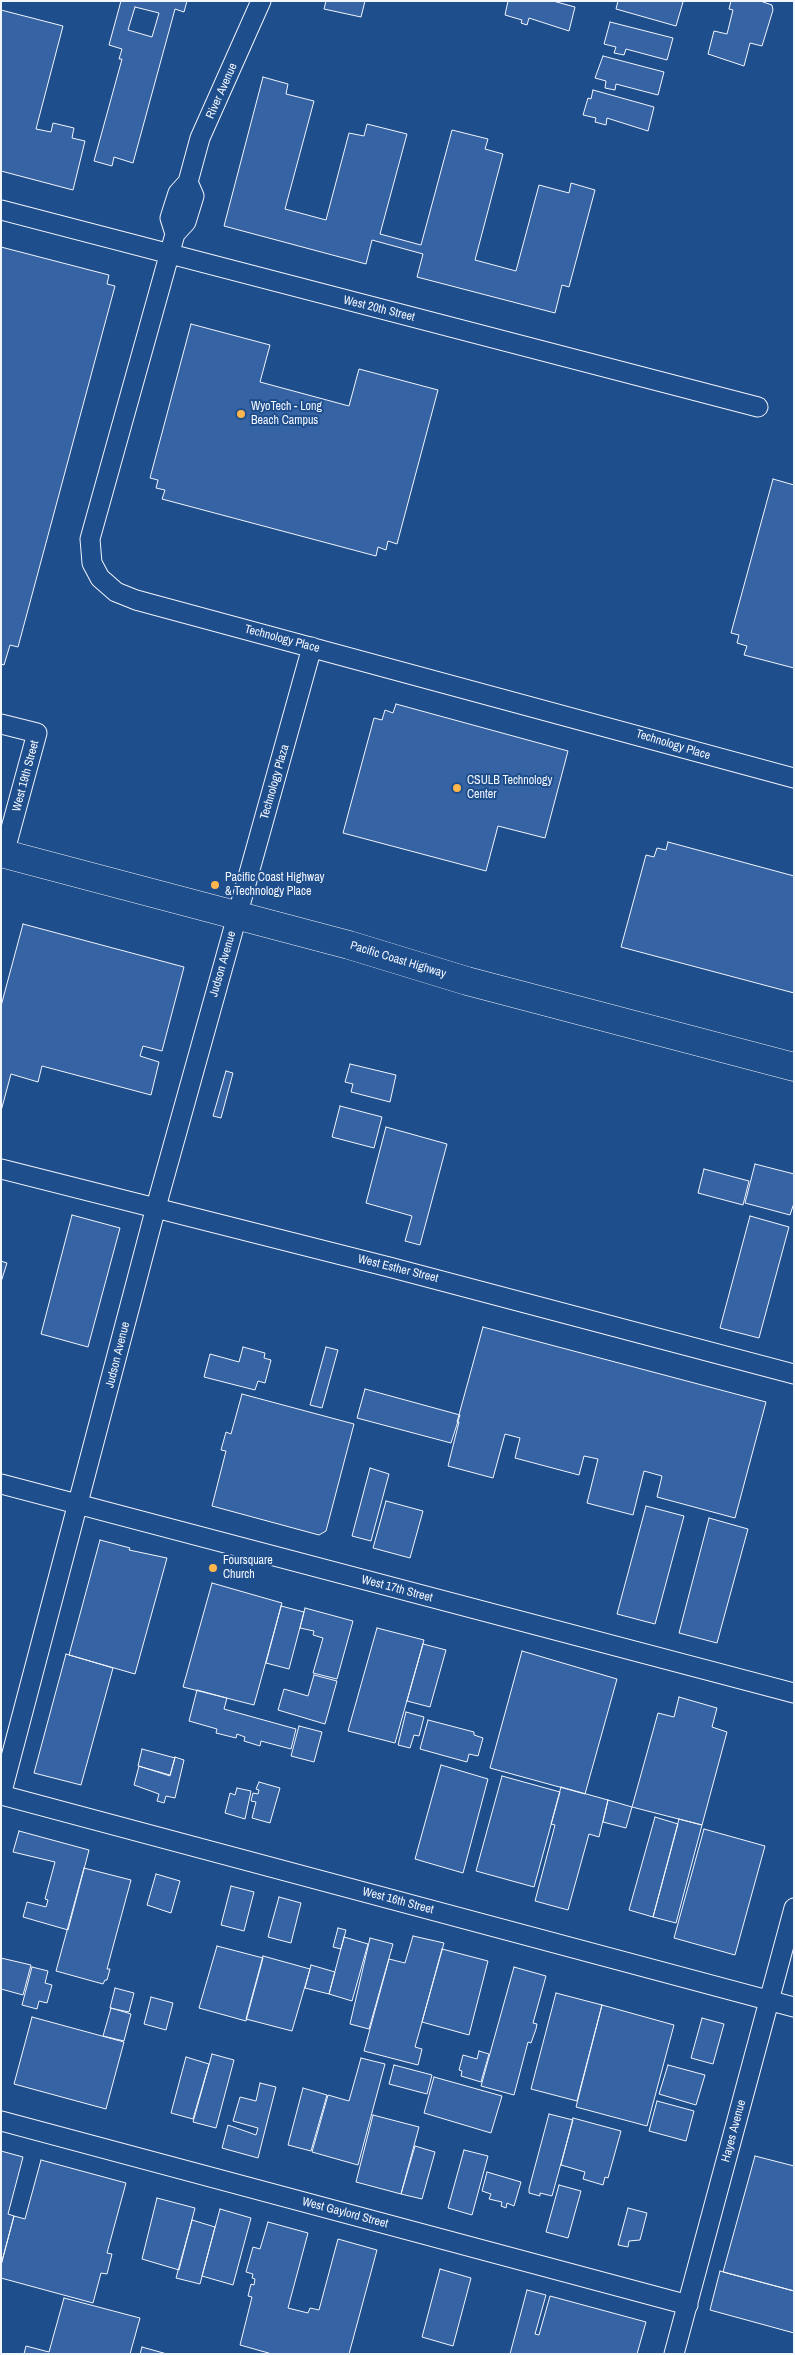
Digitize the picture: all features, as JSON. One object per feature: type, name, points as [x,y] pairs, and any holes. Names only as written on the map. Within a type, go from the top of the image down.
[{"type":"highway","name":"Pacific Coast Highway","points":[[3,854],[349,945],[476,983],[794,1067]]},
{"type":"street","name":"River Avenue","points":[[169,255],[175,234],[170,218],[178,193],[188,182],[200,138],[261,1]]},
{"type":"street","name":"West 20th Street","points":[[1,210],[758,407]]},
{"type":"street","name":"Technology Place","points":[[169,255],[90,539],[92,563],[100,578],[116,592],[136,600],[794,778]]},
{"type":"street","name":"Technology Plaza","points":[[237,916],[312,647]]},
{"type":"street","name":"West 19th Street","points":[[1,724],[37,733],[3,854]]},
{"type":"street","name":"Judson Avenue","points":[[1,1795],[156,1208],[237,916]]},
{"type":"street","name":"West Esther Street","points":[[1,1169],[686,1344],[794,1374]]},
{"type":"street","name":"West 17th Street","points":[[1,1484],[794,1692]]},
{"type":"street","name":"West 16th Street","points":[[1,1795],[794,2007]]},
{"type":"street","name":"Hayes Avenue","points":[[674,2354],[794,1908]]},
{"type":"street","name":"West Gaylord Street","points":[[1,2121],[688,2305]]},
{"type":"building","points":[[121,1],[187,1],[184,12],[175,9],[133,163],[114,157],[112,166],[94,161],[122,59],[119,59],[122,49],[109,45]],"holes":[[[135,7],[159,13],[152,37],[128,30]]]},
{"type":"building","points":[[326,1],[365,1],[361,17],[324,9]]},
{"type":"building","points":[[508,1],[553,1],[575,7],[569,31],[529,18],[527,25],[521,23],[522,20],[505,15]]},
{"type":"building","points":[[618,1],[683,2],[676,26],[616,9]]},
{"type":"building","points":[[731,1],[760,1],[772,5],[773,10],[762,46],[750,43],[744,66],[708,54],[714,31],[727,34],[733,10],[729,9]]},
{"type":"building","points":[[1,10],[63,26],[36,129],[51,132],[53,123],[74,128],[72,138],[85,141],[73,190],[1,171]]},
{"type":"building","points":[[610,22],[673,38],[667,60],[626,49],[624,55],[614,53],[616,47],[604,44]]},
{"type":"building","points":[[603,56],[664,72],[658,95],[616,84],[615,90],[605,88],[606,81],[595,78]]},
{"type":"building","points":[[263,77],[288,84],[286,94],[314,101],[285,209],[326,220],[349,133],[364,136],[367,124],[407,134],[380,234],[421,245],[452,130],[488,139],[485,149],[503,154],[475,260],[516,271],[539,185],[569,193],[571,183],[595,190],[569,287],[562,285],[555,313],[417,277],[423,254],[372,240],[366,264],[224,226]]},
{"type":"building","points":[[593,90],[654,107],[648,131],[607,118],[606,125],[595,122],[596,118],[583,115],[588,98],[591,99]]},
{"type":"building","points":[[1,247],[109,275],[107,284],[115,286],[18,647],[10,645],[4,665],[1,664]]},
{"type":"building","points":[[191,324],[270,345],[260,382],[349,406],[359,369],[438,390],[397,544],[388,541],[386,550],[378,547],[376,556],[162,499],[165,490],[156,488],[158,480],[150,478]]},
{"type":"building","points":[[773,479],[794,485],[794,668],[744,655],[747,646],[737,643],[739,635],[731,633]]},
{"type":"building","name":"CSULB Technology Center","points":[[396,704],[568,751],[545,838],[498,826],[486,871],[343,833],[374,718],[382,720],[385,710],[393,713]]},
{"type":"building","points":[[668,842],[794,876],[794,993],[621,947],[646,855],[654,857],[657,848],[666,850]]},
{"type":"building","points":[[23,924],[184,967],[162,1051],[143,1046],[140,1056],[159,1062],[151,1095],[42,1066],[38,1082],[11,1074],[1,1111],[1,1006]]},
{"type":"building","points":[[350,1064],[396,1075],[390,1102],[351,1092],[353,1084],[345,1082]]},
{"type":"building","points":[[226,1071],[233,1073],[221,1118],[213,1116]]},
{"type":"building","points":[[340,1106],[382,1117],[374,1148],[332,1137]]},
{"type":"building","points":[[386,1127],[447,1144],[420,1245],[405,1241],[412,1216],[366,1203]]},
{"type":"building","points":[[755,1164],[794,1174],[794,1203],[790,1215],[745,1203]]},
{"type":"building","points":[[704,1169],[749,1181],[743,1205],[698,1193]]},
{"type":"building","points":[[72,1215],[120,1228],[88,1347],[41,1334]]},
{"type":"building","points":[[750,1216],[789,1227],[759,1338],[720,1328]]},
{"type":"building","points":[[1,1261],[7,1263],[1,1282]]},
{"type":"building","points":[[483,1327],[766,1402],[735,1518],[657,1497],[662,1476],[644,1471],[633,1515],[587,1503],[598,1459],[584,1456],[579,1475],[515,1458],[520,1438],[505,1434],[493,1478],[448,1466],[459,1422],[457,1422]]},
{"type":"building","points":[[243,1347],[265,1353],[264,1358],[271,1360],[265,1383],[258,1381],[255,1390],[204,1377],[210,1354],[239,1362]]},
{"type":"building","points":[[326,1347],[338,1350],[322,1408],[310,1405]]},
{"type":"building","points":[[365,1389],[460,1415],[451,1443],[357,1418]]},
{"type":"building","points":[[242,1394],[354,1424],[326,1531],[319,1535],[212,1506],[226,1451],[221,1450],[226,1432],[231,1434]]},
{"type":"building","points":[[370,1468],[389,1474],[371,1541],[352,1536]]},
{"type":"building","points":[[386,1501],[423,1511],[410,1558],[373,1548]]},
{"type":"building","points":[[646,1506],[684,1516],[655,1624],[617,1614]]},
{"type":"building","points":[[709,1518],[748,1529],[717,1643],[679,1633]]},
{"type":"building","points":[[100,1540],[130,1548],[129,1550],[167,1558],[135,1674],[69,1655]]},
{"type":"building","points":[[212,1583],[282,1603],[254,1705],[183,1687]]},
{"type":"building","points":[[281,1606],[304,1612],[289,1669],[266,1663]]},
{"type":"building","points":[[305,1608],[353,1621],[337,1679],[313,1673],[323,1638],[313,1635],[314,1631],[300,1628]]},
{"type":"building","points":[[377,1628],[424,1640],[395,1743],[348,1731]]},
{"type":"building","points":[[423,1644],[446,1650],[430,1707],[407,1701]]},
{"type":"building","points":[[522,1651],[617,1679],[585,1794],[490,1768]]},
{"type":"building","points":[[66,1654],[113,1668],[81,1785],[34,1773]]},
{"type":"building","points":[[314,1675],[337,1681],[325,1724],[278,1710],[284,1689],[308,1696]]},
{"type":"building","points":[[197,1690],[227,1698],[224,1709],[296,1729],[291,1749],[261,1741],[260,1746],[244,1741],[245,1737],[237,1734],[236,1738],[216,1733],[217,1729],[189,1721]]},
{"type":"building","points":[[679,1697],[717,1708],[712,1727],[727,1732],[702,1825],[632,1807],[658,1713],[674,1717]]},
{"type":"building","points":[[406,1712],[424,1717],[419,1736],[414,1735],[410,1748],[398,1745]]},
{"type":"building","points":[[428,1720],[474,1732],[474,1735],[483,1738],[478,1756],[469,1754],[467,1762],[420,1749]]},
{"type":"building","points":[[299,1726],[322,1732],[314,1762],[291,1756]]},
{"type":"building","points":[[142,1749],[175,1758],[170,1775],[138,1766]]},
{"type":"building","points":[[175,1757],[184,1760],[175,1798],[166,1796],[164,1803],[157,1801],[159,1794],[134,1785],[139,1766],[170,1776]]},
{"type":"building","points":[[441,1765],[488,1779],[463,1873],[415,1859]]},
{"type":"building","points":[[502,1776],[560,1792],[534,1887],[476,1871]]},
{"type":"building","points":[[259,1782],[280,1788],[270,1823],[252,1818],[256,1802],[251,1801],[253,1793],[258,1794],[259,1790],[256,1789]]},
{"type":"building","points":[[561,1787],[608,1800],[599,1837],[589,1834],[568,1910],[535,1901],[555,1825],[551,1824]]},
{"type":"building","points":[[237,1788],[251,1791],[245,1819],[225,1813],[230,1793],[235,1795]]},
{"type":"building","points":[[608,1800],[632,1807],[626,1828],[603,1822]]},
{"type":"building","points":[[655,1817],[678,1824],[653,1917],[629,1910]]},
{"type":"building","points":[[679,1819],[702,1825],[676,1923],[653,1917]]},
{"type":"building","points":[[704,1829],[765,1846],[735,1955],[674,1938]]},
{"type":"building","points":[[19,1831],[89,1850],[68,1930],[23,1917],[27,1902],[46,1907],[48,1900],[45,1899],[55,1862],[13,1852]]},
{"type":"building","points":[[84,1868],[131,1880],[107,1969],[110,1969],[107,1980],[103,1984],[56,1971]]},
{"type":"building","points":[[156,1874],[180,1881],[171,1913],[147,1905]]},
{"type":"building","points":[[231,1886],[254,1892],[244,1931],[221,1925]]},
{"type":"building","points":[[279,1897],[301,1903],[291,1943],[268,1937]]},
{"type":"building","points":[[338,1928],[346,1930],[341,1949],[333,1947]]},
{"type":"building","points":[[413,1936],[444,1943],[415,2047],[422,2049],[418,2065],[364,2051],[389,1959],[405,1963]]},
{"type":"building","points":[[344,1937],[368,1944],[352,2001],[329,1994]]},
{"type":"building","points":[[370,1938],[393,1944],[369,2029],[350,2024]]},
{"type":"building","points":[[217,1946],[263,1958],[246,2021],[199,2008]]},
{"type":"building","points":[[442,1949],[488,1961],[469,2035],[422,2022]]},
{"type":"building","points":[[263,1956],[310,1969],[292,2031],[246,2019]]},
{"type":"building","points":[[1,1958],[31,1965],[23,1995],[1,1989]]},
{"type":"building","points":[[311,1965],[335,1972],[329,1994],[305,1988]]},
{"type":"building","points":[[32,1967],[48,1971],[45,1983],[52,1985],[47,2003],[39,2001],[37,2009],[22,2005]]},
{"type":"building","points":[[514,1967],[546,1976],[533,2023],[537,2024],[536,2029],[531,2043],[528,2042],[514,2095],[481,2086]]},
{"type":"building","points":[[115,1988],[134,1993],[129,2012],[110,2008]]},
{"type":"building","points":[[556,1993],[602,2005],[577,2101],[531,2089]]},
{"type":"building","points":[[151,1997],[173,2003],[166,2030],[144,2024]]},
{"type":"building","points":[[602,2005],[674,2025],[647,2126],[576,2107]]},
{"type":"building","points":[[111,2008],[131,2014],[124,2041],[103,2036]]},
{"type":"building","points":[[32,2017],[124,2042],[106,2109],[14,2084]]},
{"type":"building","points":[[702,2018],[724,2024],[713,2064],[691,2058]]},
{"type":"building","points":[[479,2051],[489,2054],[481,2082],[461,2076],[462,2071],[459,2070],[463,2055],[477,2059]]},
{"type":"building","points":[[212,2054],[234,2060],[216,2128],[193,2122]]},
{"type":"building","points":[[186,2057],[209,2064],[193,2119],[171,2113]]},
{"type":"building","points":[[361,2058],[385,2064],[358,2165],[312,2152],[328,2095],[349,2101]]},
{"type":"building","points":[[394,2065],[432,2075],[427,2094],[389,2084]]},
{"type":"building","points":[[668,2065],[705,2075],[696,2105],[659,2094]]},
{"type":"building","points":[[434,2077],[502,2096],[491,2133],[424,2113]]},
{"type":"building","points":[[260,2083],[276,2087],[258,2158],[222,2148],[228,2125],[256,2135],[258,2128],[233,2121],[240,2097],[256,2101]]},
{"type":"building","points":[[303,2088],[327,2095],[311,2151],[288,2145]]},
{"type":"building","points":[[657,2101],[694,2111],[686,2141],[649,2131]]},
{"type":"building","points":[[549,2114],[573,2120],[552,2196],[540,2193],[540,2196],[529,2193],[529,2189]]},
{"type":"building","points":[[373,2115],[419,2127],[401,2194],[356,2182]]},
{"type":"building","points":[[573,2118],[621,2131],[608,2178],[605,2177],[603,2185],[583,2179],[585,2172],[561,2165]]},
{"type":"building","points":[[415,2146],[435,2152],[422,2199],[401,2194]]},
{"type":"building","points":[[464,2150],[488,2156],[472,2215],[448,2208]]},
{"type":"building","points":[[1,2151],[23,2157],[8,2214],[14,2216],[1,2265]]},
{"type":"building","points":[[755,2156],[794,2166],[794,2291],[723,2272]]},
{"type":"building","points":[[41,2160],[126,2183],[107,2253],[112,2254],[107,2274],[101,2273],[93,2303],[1,2278],[1,2265],[14,2216],[25,2219]]},
{"type":"building","points":[[487,2172],[521,2182],[514,2206],[507,2203],[506,2208],[501,2206],[502,2202],[489,2199],[491,2194],[482,2191]]},
{"type":"building","points":[[559,2185],[581,2191],[568,2238],[546,2232]]},
{"type":"building","points":[[157,2198],[195,2208],[179,2270],[142,2259]]},
{"type":"building","points":[[628,2208],[647,2213],[640,2240],[629,2241],[628,2247],[618,2245]]},
{"type":"building","points":[[220,2209],[251,2218],[233,2285],[202,2276]]},
{"type":"building","points":[[192,2220],[215,2227],[200,2284],[176,2278]]},
{"type":"building","points":[[268,2222],[308,2233],[288,2308],[308,2313],[310,2308],[319,2310],[338,2239],[377,2250],[349,2354],[272,2354],[240,2345],[252,2297],[248,2296],[251,2284],[254,2285],[255,2279],[252,2278],[253,2274],[246,2272],[253,2247],[260,2249]]},
{"type":"building","points":[[440,2269],[471,2278],[453,2346],[422,2337]]},
{"type":"building","points":[[720,2271],[794,2291],[794,2333],[710,2310]]},
{"type":"building","points":[[527,2290],[546,2295],[535,2334],[539,2335],[550,2296],[646,2322],[637,2354],[510,2354]]},
{"type":"building","points":[[64,2298],[140,2318],[130,2354],[24,2354],[26,2346],[49,2352]]},
{"type":"building","points":[[142,2347],[167,2354],[140,2354]]},
{"type":"place","name":"WyoTech - Long Beach Campus","points":[[241,414]]},
{"type":"place","name":"CSULB Technology Center","points":[[457,788]]},
{"type":"place","name":"Pacific Coast Highway & Technology Place","points":[[215,885]]},
{"type":"place","name":"Foursquare Church","points":[[213,1568]]}]
